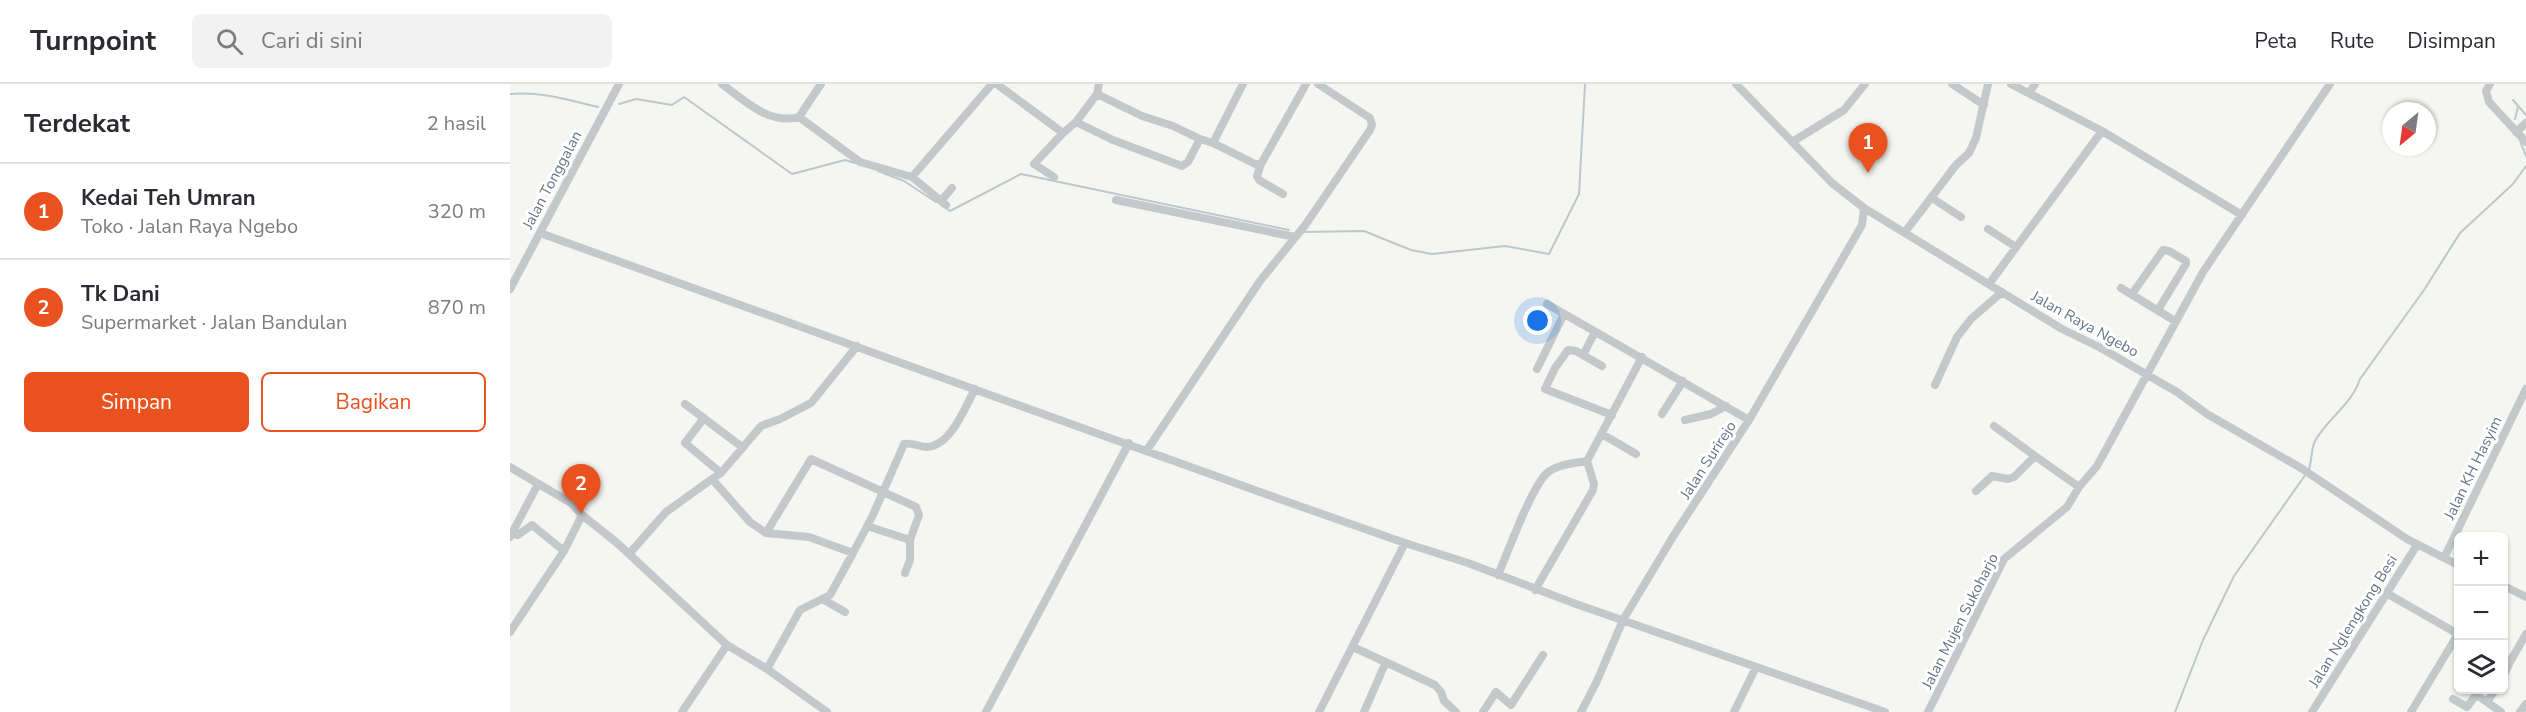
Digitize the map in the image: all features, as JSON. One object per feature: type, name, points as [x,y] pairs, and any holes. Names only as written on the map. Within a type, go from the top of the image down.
[{"type":"street","name":"Jalan Tonggalan","points":[[510,289],[620,84]]},
{"type":"street","points":[[722,84],[773,118],[786,120],[799,117],[821,84]]},
{"type":"street","points":[[912,177],[996,84],[1063,133]]},
{"type":"street","points":[[1054,177],[1034,164],[1076,122],[1097,94],[1099,84]]},
{"type":"street","points":[[1213,143],[1243,84]]},
{"type":"street","points":[[1283,194],[1259,180],[1257,174],[1260,164],[1306,84]]},
{"type":"street","points":[[1147,450],[1260,281],[1295,237],[1372,125],[1370,118],[1362,110],[1318,84]]},
{"type":"street","name":"Jalan Raya Ngebo","points":[[1736,84],[1832,183],[1864,208],[2062,329],[2099,347],[2177,392],[2207,414],[2301,468],[2417,545],[2454,563]]},
{"type":"street","points":[[1792,142],[1844,110],[1865,84]]},
{"type":"street","points":[[1952,84],[1984,105]]},
{"type":"street","points":[[1905,232],[1951,171],[1969,153],[1976,138],[1988,84]]},
{"type":"street","points":[[2011,84],[2102,131],[2242,215]]},
{"type":"street","points":[[2028,93],[2035,84]]},
{"type":"street","name":"Jalan Mujen Sukoharjo","points":[[1928,712],[2004,559],[2067,507],[2079,487],[2097,466],[2203,272],[2330,84]]},
{"type":"street","points":[[2490,84],[2486,92],[2489,102],[2526,142]]},
{"type":"street","points":[[1097,94],[1142,116],[1173,126],[1260,164]]},
{"type":"street","points":[[799,117],[860,162],[912,177],[944,203],[952,188]]},
{"type":"street","points":[[1076,122],[1113,140],[1182,166],[1188,162],[1200,139]]},
{"type":"street","points":[[2516,132],[2526,123]]},
{"type":"street","points":[[1989,284],[2102,131]]},
{"type":"street","points":[[1932,198],[1960,217]]},
{"type":"street","points":[[1116,200],[1295,237]]},
{"type":"street","name":"Jalan Surirejo","points":[[1581,712],[1623,620],[1749,420],[1862,225],[1864,208]]},
{"type":"street","points":[[1862,225],[1879,217]]},
{"type":"street","points":[[1988,229],[2016,247]]},
{"type":"street","points":[[540,232],[1405,543],[1498,574],[1535,590],[1885,712]]},
{"type":"street","points":[[2132,294],[2163,250],[2186,261],[2158,310]]},
{"type":"street","points":[[2121,288],[2175,321]]},
{"type":"street","points":[[1935,385],[1957,336],[1971,319],[2002,292]]},
{"type":"street","points":[[1547,304],[1749,420]]},
{"type":"street","points":[[1537,369],[1564,314]]},
{"type":"street","points":[[1583,355],[1595,332]]},
{"type":"street","points":[[629,554],[666,512],[721,473],[760,426],[780,419],[811,403],[856,346]]},
{"type":"street","points":[[1602,366],[1572,349],[1565,352],[1545,389],[1612,415]]},
{"type":"street","points":[[1535,590],[1593,490],[1594,484],[1587,461],[1642,357]]},
{"type":"street","points":[[1662,414],[1683,381]]},
{"type":"street","points":[[767,669],[801,610],[824,600],[838,584],[904,444],[928,447],[938,444],[949,433],[975,389]]},
{"type":"street","name":"Jalan KH Hasyim","points":[[2444,558],[2526,390]]},
{"type":"street","points":[[685,404],[742,447]]},
{"type":"street","points":[[1685,420],[1711,414],[1726,406]]},
{"type":"street","points":[[704,418],[685,443],[721,473]]},
{"type":"street","points":[[1994,426],[2079,487]]},
{"type":"street","points":[[1602,434],[1636,454]]},
{"type":"street","points":[[986,712],[1129,443]]},
{"type":"street","points":[[1976,491],[1992,476],[2008,479],[2014,477],[2035,456]]},
{"type":"street","points":[[766,533],[811,459],[883,492],[911,502],[919,510],[910,540],[910,560],[905,573]]},
{"type":"street","points":[[1498,574],[1532,497],[1546,474],[1557,467],[1587,461]]},
{"type":"street","points":[[510,467],[571,503],[727,645],[767,669],[827,712]]},
{"type":"street","points":[[712,479],[750,522],[766,533],[808,537],[853,553]]},
{"type":"street","points":[[538,484],[511,535],[518,535],[532,525],[564,551]]},
{"type":"street","points":[[510,632],[564,551],[582,515]]},
{"type":"street","points":[[867,526],[910,540]]},
{"type":"street","points":[[1319,712],[1405,543]]},
{"type":"street","name":"Jalan Nglengkong Besi","points":[[2312,712],[2417,545]]},
{"type":"street","points":[[2508,588],[2526,597]]},
{"type":"street","points":[[2388,594],[2454,632]]},
{"type":"street","points":[[824,600],[845,612]]},
{"type":"street","points":[[2508,657],[2526,634]]},
{"type":"street","points":[[2411,712],[2454,640]]},
{"type":"street","points":[[682,712],[727,645]]},
{"type":"street","points":[[1353,647],[1435,685],[1444,701],[1456,712]]},
{"type":"street","points":[[1483,712],[1496,693],[1513,709],[1543,655]]},
{"type":"street","points":[[1364,712],[1386,664]]},
{"type":"street","points":[[1734,712],[1756,667]]},
{"type":"street","points":[[2487,702],[2492,694]]},
{"type":"street","points":[[2453,699],[2466,707],[2476,695],[2501,712]]},
{"type":"street","points":[[2520,712],[2526,704]]},
{"type":"waterway","points":[[1305,232],[1364,231],[1411,250],[1432,254],[1505,246],[1549,254],[1579,194],[1585,84]]},
{"type":"waterway","points":[[510,94],[543,95],[598,107]]},
{"type":"waterway","points":[[619,104],[636,99],[672,105],[684,97],[792,174],[845,160],[855,163]]},
{"type":"waterway","points":[[2513,100],[2526,115]]},
{"type":"waterway","points":[[2515,119],[2518,107]]},
{"type":"waterway","points":[[2520,141],[2526,156]]},
{"type":"waterway","points":[[2309,469],[2313,447],[2320,433],[2346,404],[2360,379],[2424,290],[2460,233],[2513,184],[2526,166]]},
{"type":"waterway","points":[[878,171],[904,181],[936,202]]},
{"type":"waterway","points":[[946,208],[950,211],[1021,174],[1289,230]]},
{"type":"waterway","points":[[2175,712],[2203,640],[2234,576],[2306,474]]},
{"type":"place","name":"Kedai Teh Umran","points":[[1868,173]]},
{"type":"place","name":"Tk Dani","points":[[581,514]]}]
